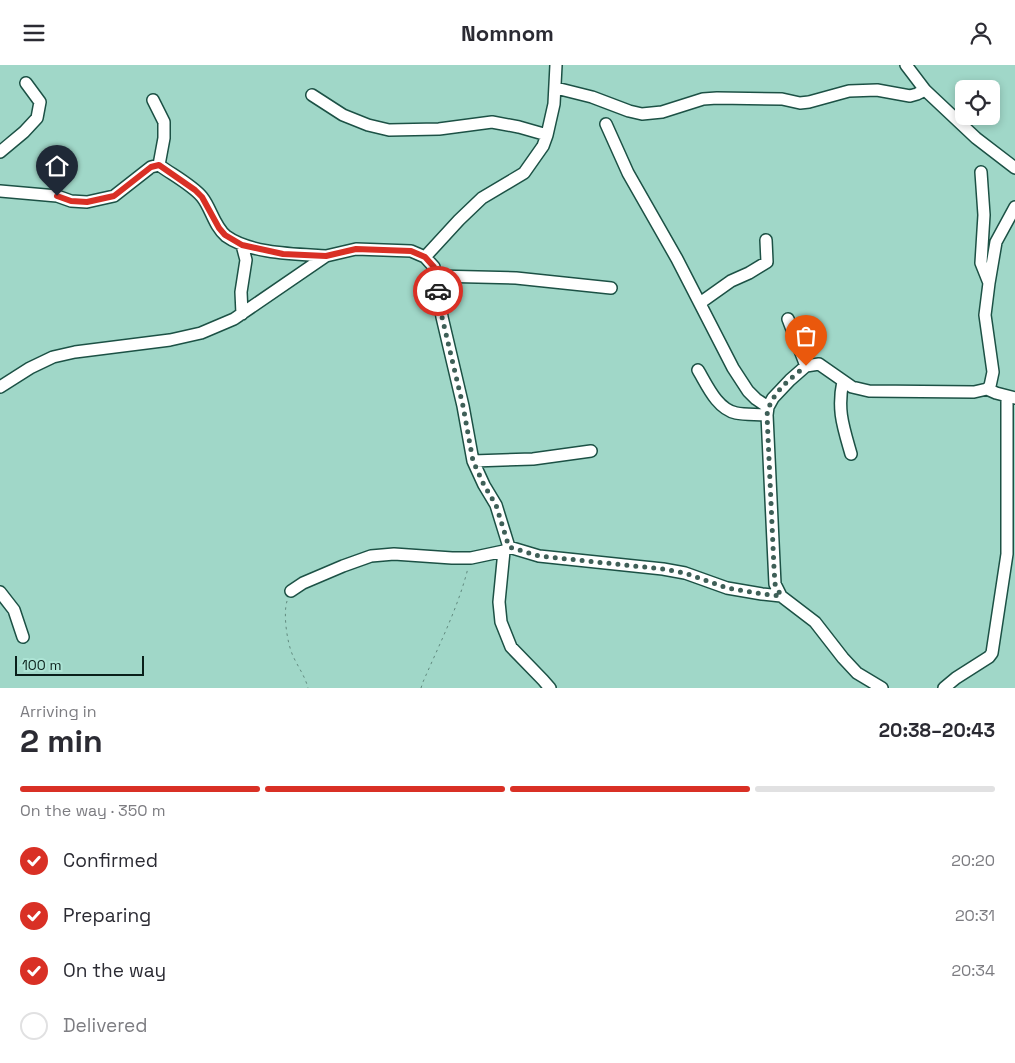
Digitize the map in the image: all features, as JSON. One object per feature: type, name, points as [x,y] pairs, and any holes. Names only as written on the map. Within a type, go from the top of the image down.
[{"type":"street","points":[[425,257],[482,198],[524,173],[543,146],[554,104],[556,65]]},
{"type":"street","points":[[906,65],[925,90],[976,138],[1015,168]]},
{"type":"street","points":[[0,152],[24,132],[37,118],[40,102],[26,83]]},
{"type":"street","points":[[556,88],[592,97],[642,114],[662,112],[703,99],[782,99],[800,103],[849,91],[877,90],[910,95],[925,90]]},
{"type":"street","points":[[312,95],[344,115],[368,125],[389,130],[439,129],[492,121],[547,135]]},
{"type":"street","points":[[153,100],[164,122],[164,138],[159,165]]},
{"type":"street","points":[[606,124],[628,173],[677,259],[732,368],[748,391],[768,411]]},
{"type":"street","points":[[0,191],[57,196],[71,201],[87,202],[114,196],[151,167],[159,165],[195,190],[202,197],[219,228],[225,235],[242,245],[283,254],[326,256],[356,249],[411,251],[425,257],[434,267],[442,317],[463,406],[473,461],[496,505],[506,549],[499,602],[501,622],[510,647],[550,688]]},
{"type":"street","points":[[981,172],[984,215],[981,263],[989,283]]},
{"type":"street","points":[[882,688],[857,673],[815,622],[781,596],[775,584],[768,411],[773,398],[790,379],[806,366],[820,364],[852,387],[869,391],[974,392],[990,386],[993,372],[985,315],[989,283],[996,242],[1015,207]]},
{"type":"street","points":[[700,303],[731,281],[767,262],[766,240]]},
{"type":"street","points":[[242,245],[246,260],[241,292],[242,314]]},
{"type":"street","points":[[0,387],[30,368],[53,357],[75,351],[170,340],[201,333],[234,319],[326,256]]},
{"type":"street","points":[[435,276],[516,278],[612,288]]},
{"type":"street","points":[[788,319],[806,366]]},
{"type":"street","points":[[698,370],[718,403],[728,410],[735,413],[768,411]]},
{"type":"street","points":[[843,381],[840,397],[842,423],[851,454]]},
{"type":"street","points":[[944,688],[992,653],[1006,554],[1011,397],[986,389]]},
{"type":"street","points":[[473,461],[534,459],[590,451]]},
{"type":"street","points":[[291,591],[303,583],[371,556],[394,554],[471,558],[506,549],[539,556],[663,569],[685,573],[727,588],[781,596]]},
{"type":"street","points":[[0,592],[14,610],[23,637]]},
{"type":"path","points":[[421,688],[455,610],[471,558]]},
{"type":"path","points":[[291,591],[286,606],[285,623],[292,654],[308,688]]},
{"type":"way so far","points":[[438,291],[473,461],[496,505],[509,547],[539,556],[663,569],[685,573],[727,588],[781,596],[775,584],[767,415],[768,407],[773,398],[790,379],[806,366]]},
{"type":"route","points":[[57,196],[71,201],[87,202],[114,196],[151,167],[159,165],[195,190],[202,197],[219,228],[225,235],[242,245],[283,254],[326,256],[356,249],[411,251],[425,257],[434,267],[438,291]]}]
